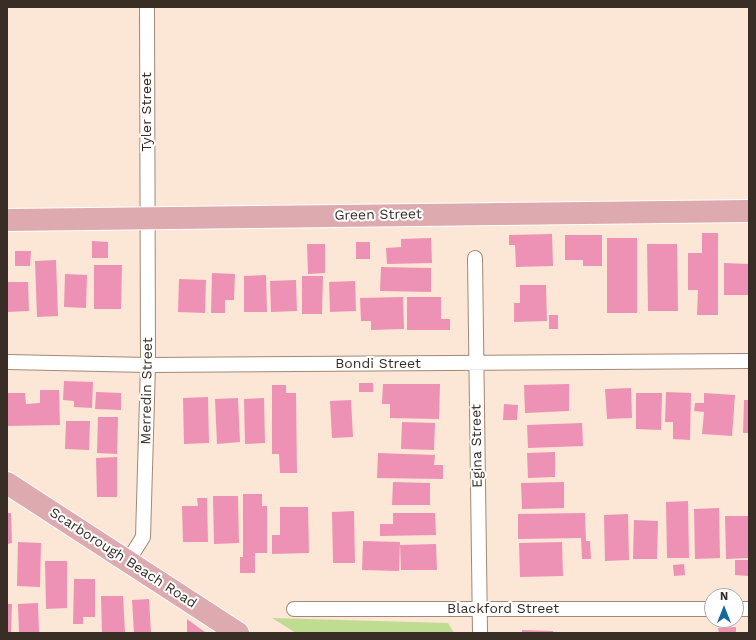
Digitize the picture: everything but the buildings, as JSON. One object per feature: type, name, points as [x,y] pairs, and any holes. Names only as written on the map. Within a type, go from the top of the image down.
[{"type":"main road","name":"Green Street","points":[[7,220],[148,217],[749,211]]},
{"type":"main road","name":"Scarborough Beach Road","points":[[7,483],[238,633]]},
{"type":"street","name":"Tyler Street","points":[[148,7],[148,217]]},
{"type":"street","name":"Merredin Street","points":[[128,561],[143,537],[148,365],[148,217]]},
{"type":"street","name":"Egina Street","points":[[475,258],[480,633]]},
{"type":"street","name":"Bondi Street","points":[[7,362],[148,365],[749,361]]},
{"type":"street","name":"Blackford Street","points":[[294,609],[704,609]]},
{"type":"green space","points":[[272,618],[448,623],[454,633],[296,633]]}]
